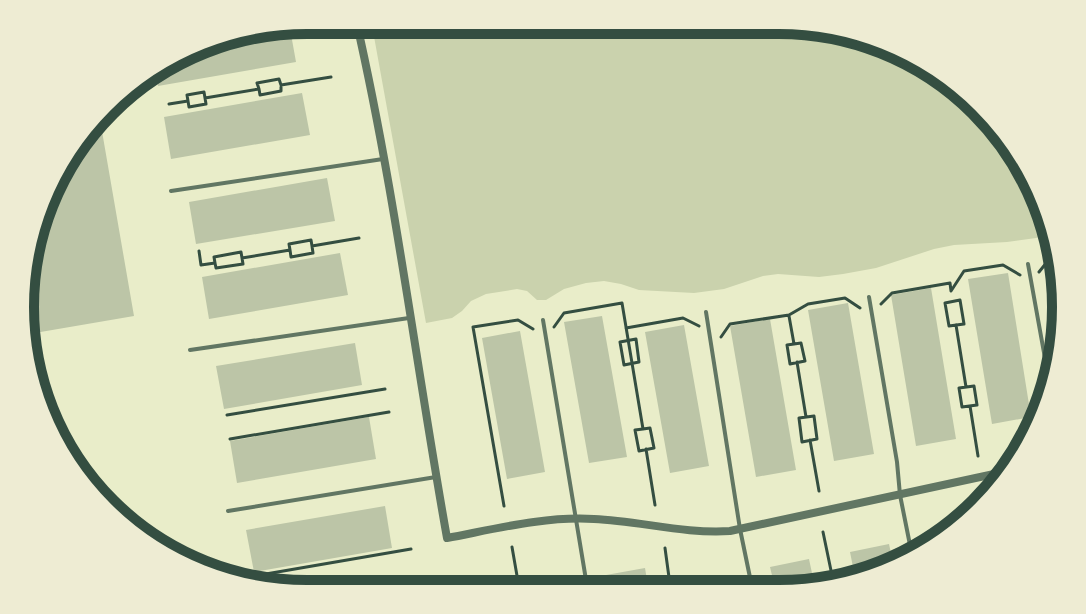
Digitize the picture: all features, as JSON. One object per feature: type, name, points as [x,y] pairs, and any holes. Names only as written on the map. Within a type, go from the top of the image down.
[{"type":"street","points":[[359,34],[411,317],[447,538],[575,518],[695,532],[740,529],[994,474]]},
{"type":"lane","points":[[171,191],[383,159]]},
{"type":"lane","points":[[1028,264],[1046,364]]},
{"type":"lane","points":[[869,297],[910,546]]},
{"type":"lane","points":[[706,312],[751,580]]},
{"type":"lane","points":[[190,350],[411,317]]},
{"type":"lane","points":[[543,320],[586,580]]},
{"type":"lane","points":[[228,511],[436,477]]},
{"type":"path","points":[[281,85],[331,77]]},
{"type":"path","points":[[279,79],[281,85],[281,91],[260,95],[257,83],[279,79]]},
{"type":"path","points":[[205,98],[259,89]]},
{"type":"path","points":[[204,92],[205,98],[206,104],[189,107],[187,95],[204,92]]},
{"type":"path","points":[[169,104],[188,101]]},
{"type":"path","points":[[312,246],[359,238]]},
{"type":"path","points":[[311,240],[312,246],[313,253],[291,257],[289,244],[311,240]]},
{"type":"path","points":[[242,258],[290,250]]},
{"type":"path","points":[[199,251],[201,265],[215,263]]},
{"type":"path","points":[[241,252],[242,258],[243,264],[216,268],[214,257],[241,252]]},
{"type":"path","points":[[951,291],[964,271],[1003,265],[1021,276],[1030,275],[1037,274],[1048,261]]},
{"type":"path","points":[[719,340],[730,324],[789,315],[808,304],[845,298],[863,311],[880,306],[892,293],[950,283],[953,302]]},
{"type":"path","points":[[960,300],[964,324],[956,325],[949,326],[945,303],[960,300]]},
{"type":"path","points":[[789,315],[794,344]]},
{"type":"path","points":[[626,328],[683,318],[699,326]]},
{"type":"path","points":[[956,325],[966,387]]},
{"type":"path","points":[[636,339],[639,362],[624,365],[620,342],[636,339]]},
{"type":"path","points":[[801,343],[805,361],[790,364],[787,345],[794,344],[801,343]]},
{"type":"path","points":[[797,362],[806,417]]},
{"type":"path","points":[[974,386],[977,405],[970,406],[962,407],[959,388],[974,386]]},
{"type":"path","points":[[227,415],[385,389]]},
{"type":"path","points":[[970,406],[978,456]]},
{"type":"path","points":[[230,439],[389,412]]},
{"type":"path","points":[[814,416],[817,439],[810,440],[802,442],[799,418],[814,416]]},
{"type":"path","points":[[810,440],[819,491]]},
{"type":"path","points":[[646,449],[655,505]]},
{"type":"path","points":[[823,532],[832,575]]},
{"type":"path","points":[[512,547],[518,579]]},
{"type":"path","points":[[665,548],[669,580]]},
{"type":"path","points":[[260,575],[411,549]]},
{"type":"green space","points":[[374,34],[797,35],[832,39],[867,48],[916,71],[945,90],[972,114],[1006,155],[1024,186],[1043,236],[1007,242],[954,245],[876,268],[843,274],[763,276],[724,289],[694,293],[639,290],[604,281],[564,289],[546,300],[537,300],[527,291],[517,289],[486,294],[471,301],[452,318],[426,323]]},
{"type":"building","points":[[291,35],[296,62],[158,86],[157,80],[170,71],[219,48],[271,36]]},
{"type":"building","points":[[302,93],[310,135],[171,159],[164,117]]},
{"type":"building","points":[[101,128],[134,316],[35,333],[36,271],[43,236],[71,170]]},
{"type":"building","points":[[327,178],[335,221],[196,244],[189,202]]},
{"type":"building","points":[[340,253],[348,295],[209,319],[202,277]]},
{"type":"building","points":[[1008,273],[1030,413],[1028,417],[992,424],[968,279]]},
{"type":"building","points":[[931,288],[956,439],[916,446],[891,295]]},
{"type":"building","points":[[848,303],[874,454],[834,461],[808,310]]},
{"type":"building","points":[[602,316],[627,457],[589,463],[564,322]]},
{"type":"building","points":[[770,319],[796,470],[756,477],[730,326]]},
{"type":"building","points":[[684,325],[709,466],[670,473],[645,332]]},
{"type":"building","points":[[520,331],[545,472],[507,479],[482,338]]},
{"type":"building","points":[[355,343],[362,385],[224,409],[216,366]]},
{"type":"building","points":[[369,417],[376,459],[237,483],[230,441]]},
{"type":"building","points":[[385,506],[392,548],[254,572],[246,530]]},
{"type":"building","points":[[889,544],[891,556],[854,570],[850,552]]},
{"type":"building","points":[[809,559],[813,578],[773,580],[770,567]]},
{"type":"building","points":[[645,568],[647,580],[607,580],[606,575]]}]
